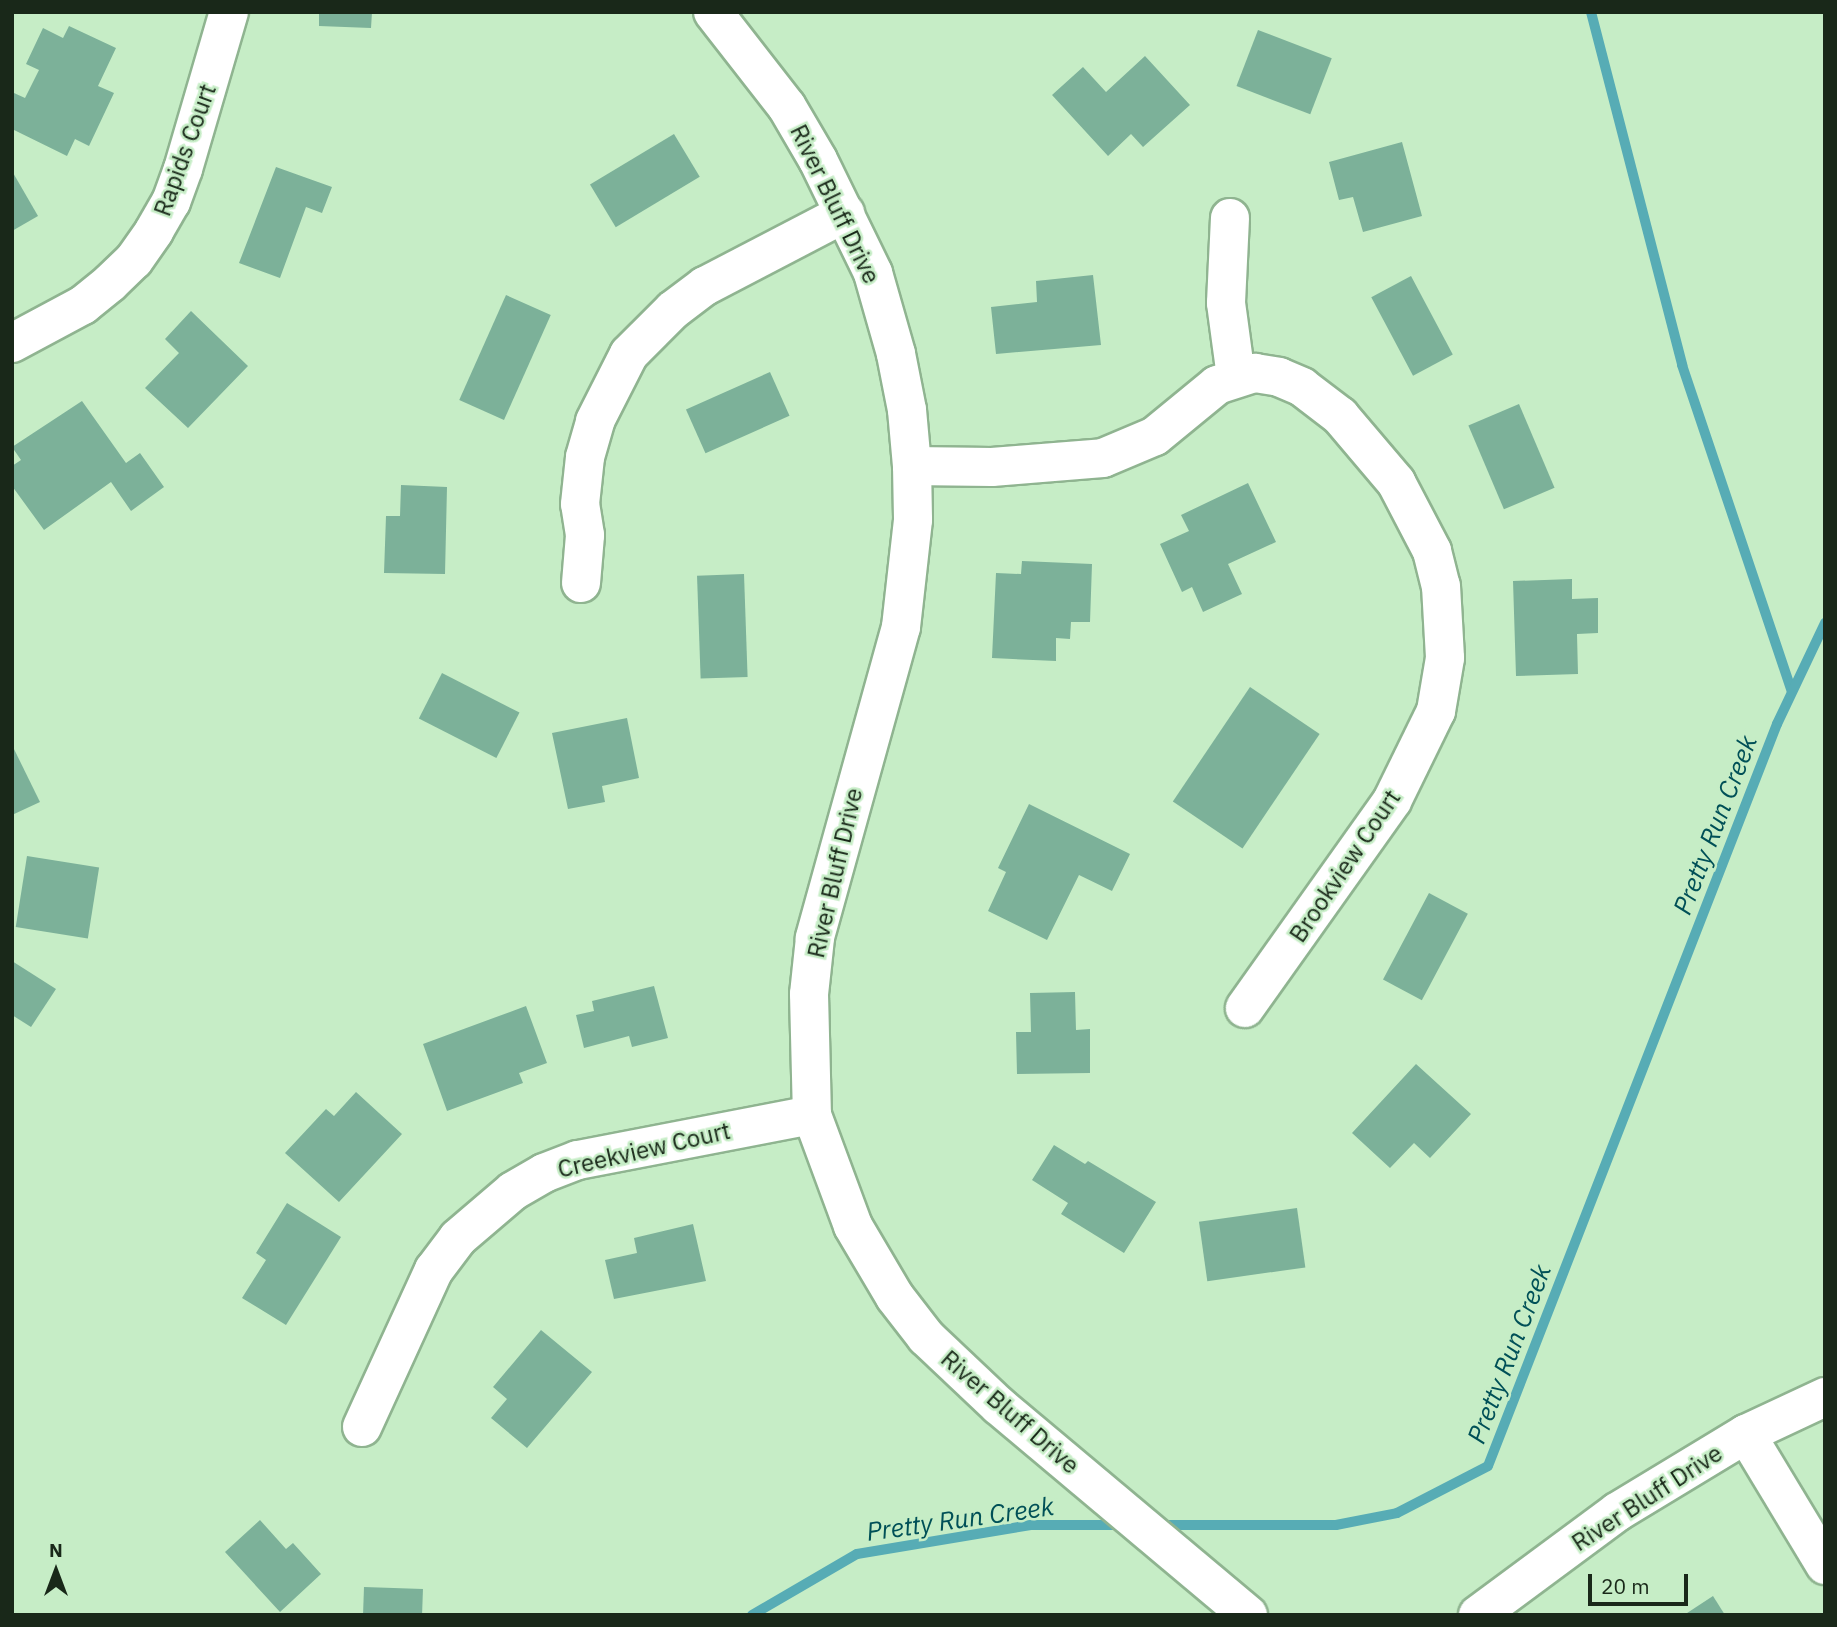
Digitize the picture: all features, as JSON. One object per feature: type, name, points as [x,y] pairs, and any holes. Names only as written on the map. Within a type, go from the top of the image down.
[{"type":"street","name":"Rapids Court","points":[[12,343],[83,304],[110,284],[134,260],[154,231],[171,202],[183,169],[229,12]]},
{"type":"street","name":"River Bluff Drive","points":[[713,12],[787,107],[845,214],[873,274],[896,354],[907,410],[912,466],[912,533],[901,627],[815,938],[809,994],[812,1115],[853,1226],[895,1297],[926,1337],[999,1406],[1248,1615]]},
{"type":"street","points":[[582,583],[585,534],[580,504],[585,457],[595,421],[629,354],[673,310],[705,286],[845,214]]},
{"type":"street","points":[[1230,218],[1226,303],[1228,339],[1236,377]]},
{"type":"street","name":"Brookview Court","points":[[912,466],[992,467],[1102,458],[1155,436],[1217,384],[1255,373],[1279,377],[1302,387],[1340,416],[1370,448],[1396,482],[1432,551],[1441,586],[1446,622],[1445,658],[1436,711],[1392,801],[1245,1008]]},
{"type":"street","name":"Creekview Court","points":[[362,1427],[434,1270],[458,1238],[513,1191],[544,1173],[578,1160],[812,1115]]},
{"type":"street","name":"River Bluff Drive","points":[[1478,1615],[1617,1511],[1746,1434],[1825,1397]]},
{"type":"street","points":[[1746,1434],[1825,1565]]},
{"type":"building","points":[[319,12],[372,12],[371,28],[319,26]]},
{"type":"building","points":[[69,26],[116,48],[98,86],[114,93],[89,146],[75,139],[67,156],[12,129],[12,97],[14,93],[25,98],[39,70],[26,64],[43,28],[63,38]]},
{"type":"building","points":[[1258,30],[1332,58],[1310,114],[1236,86]]},
{"type":"building","points":[[1145,56],[1190,105],[1143,147],[1131,134],[1108,156],[1052,95],[1083,67],[1106,92]]},
{"type":"building","points":[[674,134],[700,177],[616,227],[590,184]]},
{"type":"building","points":[[1402,142],[1422,216],[1363,232],[1353,197],[1339,200],[1329,162]]},
{"type":"building","points":[[276,167],[332,187],[322,213],[306,207],[280,278],[239,263]]},
{"type":"building","points":[[12,171],[38,216],[12,231]]},
{"type":"building","points":[[1093,275],[1101,345],[996,354],[991,307],[1037,302],[1036,281]]},
{"type":"building","points":[[1411,276],[1453,355],[1413,376],[1371,297]]},
{"type":"building","points":[[506,295],[551,315],[504,420],[459,400]]},
{"type":"building","points":[[191,311],[248,366],[188,428],[145,388],[179,353],[165,339]]},
{"type":"building","points":[[770,372],[790,416],[705,453],[686,409]]},
{"type":"building","points":[[82,401],[126,463],[140,453],[164,487],[131,511],[111,482],[44,530],[12,486],[12,466],[21,460],[12,447]]},
{"type":"building","points":[[1519,404],[1555,488],[1504,509],[1468,425]]},
{"type":"building","points":[[1248,483],[1276,542],[1228,564],[1242,594],[1203,612],[1192,587],[1182,592],[1160,544],[1189,531],[1181,515]]},
{"type":"building","points":[[401,485],[447,487],[445,574],[384,573],[386,516],[400,516]]},
{"type":"building","points":[[1022,561],[1092,564],[1090,622],[1071,622],[1070,639],[1056,638],[1056,661],[992,658],[996,573],[1021,574]]},
{"type":"building","points":[[744,574],[748,677],[701,679],[697,576]]},
{"type":"building","points":[[1572,579],[1572,599],[1598,598],[1598,633],[1577,634],[1578,674],[1516,676],[1513,581]]},
{"type":"building","points":[[442,673],[520,712],[496,758],[419,718]]},
{"type":"building","points":[[1250,687],[1320,734],[1242,848],[1173,801]]},
{"type":"building","points":[[627,718],[639,778],[602,786],[605,802],[568,809],[552,733]]},
{"type":"building","points":[[12,745],[40,802],[12,815]]},
{"type":"building","points":[[1029,804],[1130,854],[1112,891],[1079,875],[1047,940],[988,911],[1006,872],[998,868]]},
{"type":"building","points":[[27,856],[99,867],[88,939],[16,927]]},
{"type":"building","points":[[1429,893],[1468,914],[1422,1000],[1383,980]]},
{"type":"building","points":[[12,961],[56,989],[31,1027],[12,1015]]},
{"type":"building","points":[[654,986],[668,1038],[632,1047],[629,1036],[584,1048],[576,1015],[594,1011],[592,1001]]},
{"type":"building","points":[[1075,992],[1076,1030],[1090,1029],[1090,1073],[1017,1074],[1016,1032],[1031,1032],[1030,993]]},
{"type":"building","points":[[526,1006],[547,1063],[519,1073],[523,1083],[447,1111],[423,1044]]},
{"type":"building","points":[[1416,1064],[1471,1114],[1430,1158],[1414,1143],[1390,1168],[1352,1133]]},
{"type":"building","points":[[356,1092],[402,1134],[339,1202],[285,1153],[326,1109],[334,1116]]},
{"type":"building","points":[[1054,1145],[1085,1164],[1088,1161],[1156,1202],[1124,1253],[1061,1214],[1068,1203],[1032,1180]]},
{"type":"building","points":[[287,1203],[341,1237],[286,1325],[242,1298],[266,1260],[256,1253]]},
{"type":"building","points":[[1297,1208],[1305,1267],[1207,1281],[1199,1222]]},
{"type":"building","points":[[693,1224],[706,1281],[614,1299],[605,1260],[637,1253],[634,1238]]},
{"type":"building","points":[[541,1330],[592,1372],[527,1448],[491,1418],[507,1399],[493,1387]]},
{"type":"building","points":[[260,1520],[286,1549],[293,1543],[321,1574],[280,1612],[225,1552]]},
{"type":"building","points":[[364,1587],[423,1589],[422,1615],[363,1615]]},
{"type":"building","points":[[1713,1596],[1725,1615],[1684,1615]]},
{"type":"waterway","points":[[1591,12],[1682,365],[1792,691]]},
{"type":"waterway","name":"Pretty Run Creek","points":[[1159,1525],[1336,1525],[1397,1513],[1488,1466],[1777,724],[1825,623]]},
{"type":"waterway","name":"Pretty Run Creek","points":[[752,1615],[857,1554],[1031,1525],[1123,1525]]}]
